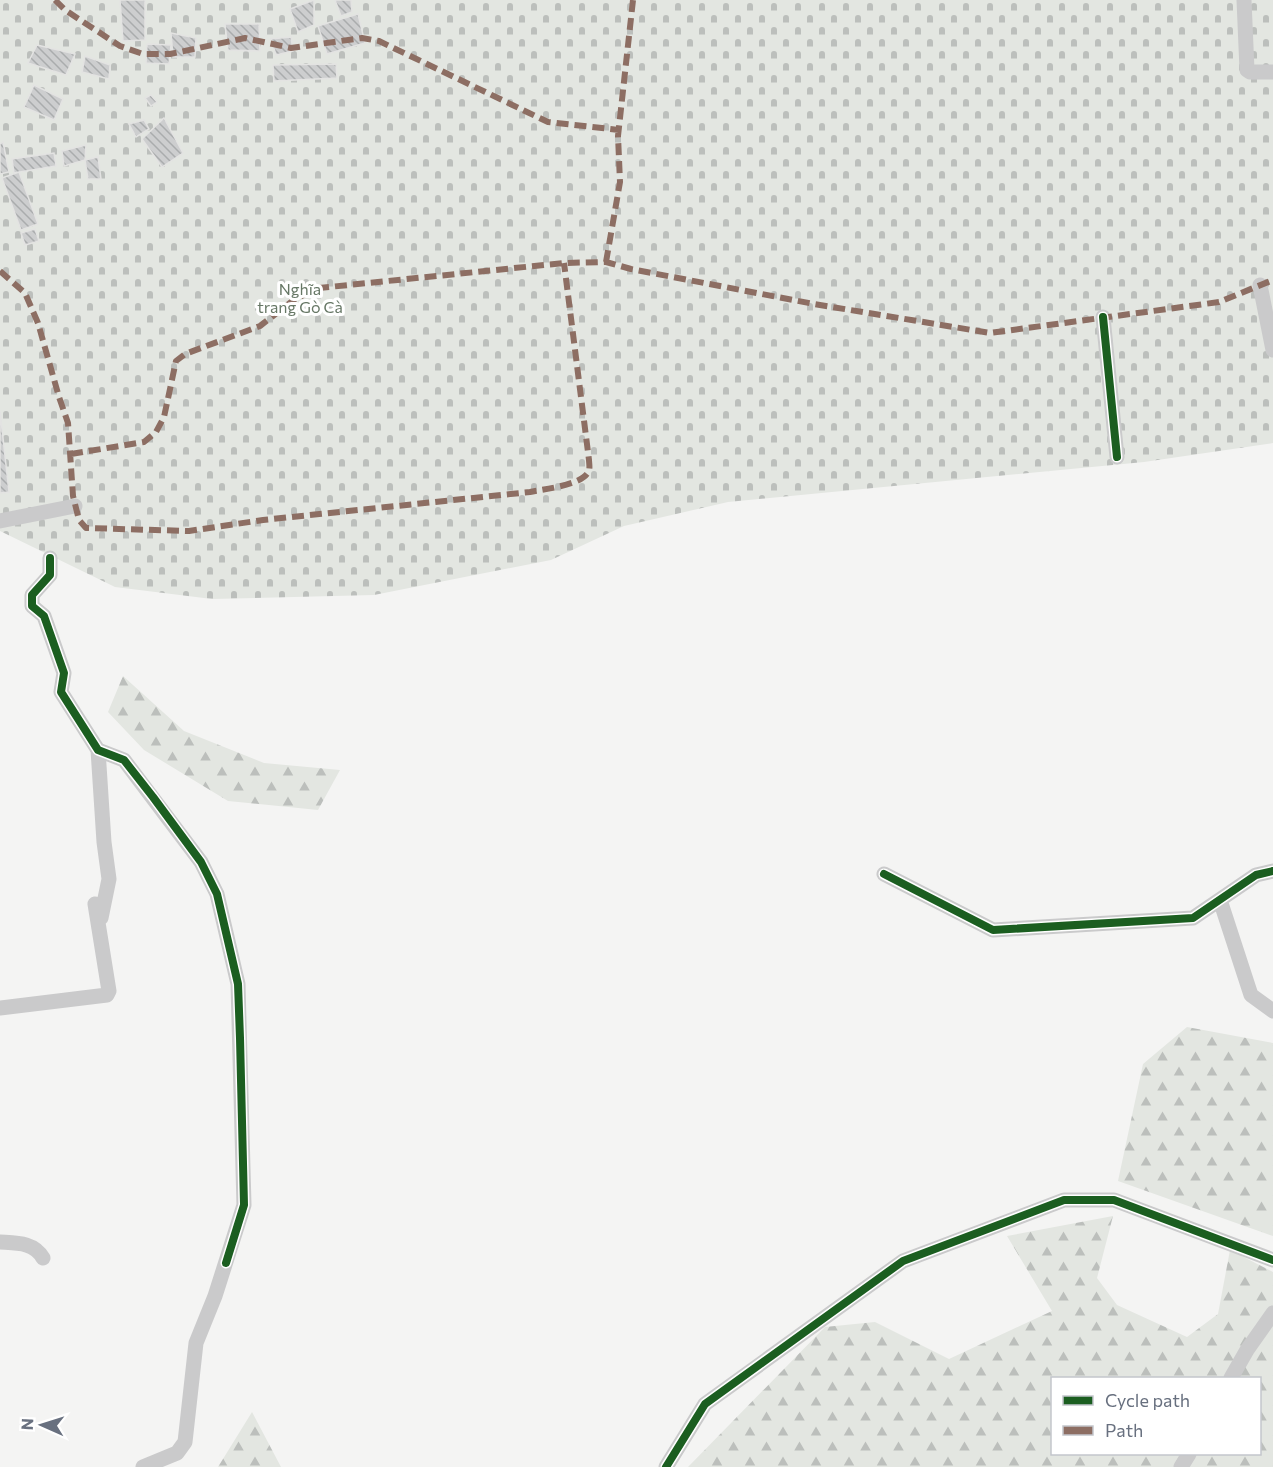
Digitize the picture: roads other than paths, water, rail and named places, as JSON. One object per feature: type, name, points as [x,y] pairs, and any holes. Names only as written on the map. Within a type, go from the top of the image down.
[{"type":"street","points":[[1245,0],[1247,70],[1273,72]]},
{"type":"street","points":[[1260,285],[1273,350]]},
{"type":"street","points":[[1103,317],[1117,457]]},
{"type":"street","points":[[0,521],[75,506]]},
{"type":"street","points":[[50,558],[50,575],[32,595],[32,606],[44,616],[64,673],[61,692],[98,750],[104,842],[109,879],[99,926]]},
{"type":"street","points":[[98,750],[124,760],[201,862],[217,894],[238,984],[244,1205],[226,1263],[196,1343],[185,1442],[177,1453],[143,1467]]},
{"type":"street","points":[[884,874],[993,930],[1192,918],[1256,875],[1273,871]]},
{"type":"street","points":[[1220,900],[1251,995],[1273,1011]]},
{"type":"street","points":[[0,1008],[107,995],[109,991],[95,904]]},
{"type":"street","points":[[666,1467],[705,1404],[903,1261],[1064,1200],[1114,1200],[1273,1260]]},
{"type":"street","points":[[0,1242],[28,1246],[39,1251],[43,1258]]},
{"type":"street","points":[[1232,1377],[1273,1313]]},
{"type":"park label","name":"Nghĩa trang Gò Cà","points":[[300,298]]}]
